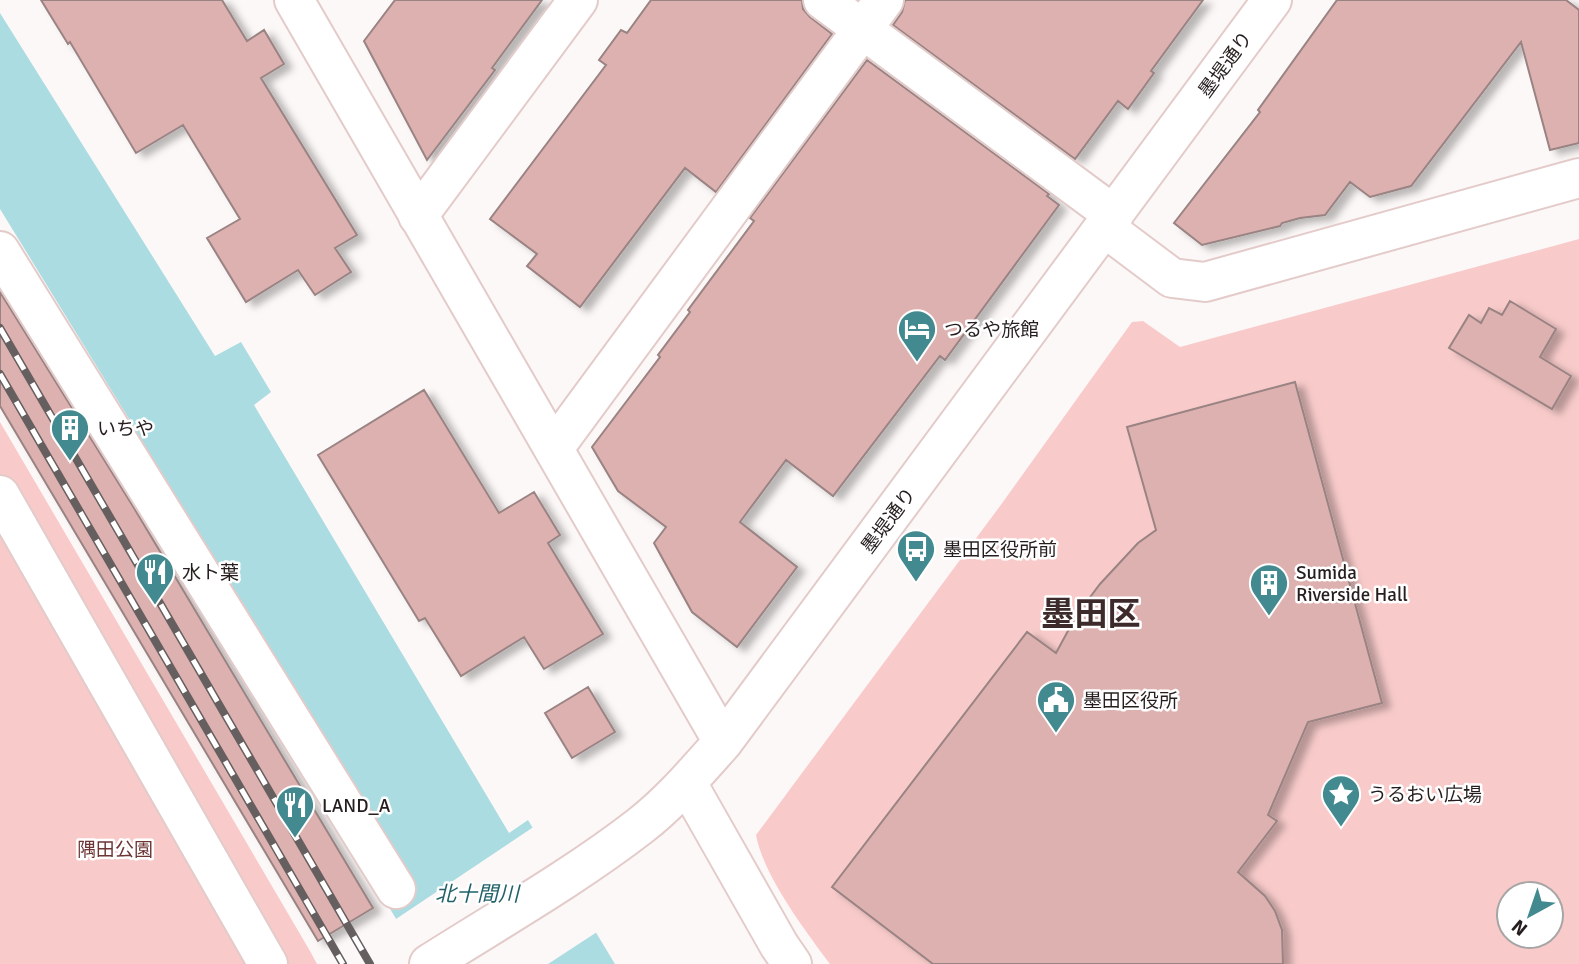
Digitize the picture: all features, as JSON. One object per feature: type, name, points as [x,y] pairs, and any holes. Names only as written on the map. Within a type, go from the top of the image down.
[{"type":"street","points":[[294,0],[723,742]]},
{"type":"street","points":[[418,216],[579,0]]},
{"type":"street","points":[[823,0],[874,15],[1172,278],[1205,282],[1579,178]]},
{"type":"street","name":"墨堤通り","points":[[429,964],[569,876],[641,825],[687,783],[723,742],[1272,0]]},
{"type":"street","points":[[554,448],[874,15]]},
{"type":"street","points":[[0,251],[396,889]]},
{"type":"street","points":[[0,495],[268,964]]},
{"type":"street","points":[[687,783],[792,964]]},
{"type":"green space","points":[[1579,239],[1579,964],[830,964],[809,935],[776,885],[760,851],[756,835],[1000,506],[1132,322],[1143,321],[1180,347]]},
{"type":"green space","name":"隅田公園","points":[[0,422],[310,951],[317,964],[0,964]]},
{"type":"water","name":"北十間川","points":[[0,13],[215,356],[241,342],[271,392],[254,405],[509,833],[528,820],[615,964],[423,964],[386,902],[408,886],[126,414],[0,209]]},
{"type":"pier","points":[[535,826],[597,932],[548,964],[419,964],[393,921]]},
{"type":"building","points":[[41,0],[222,0],[247,41],[264,30],[284,64],[261,78],[357,235],[335,248],[351,272],[315,295],[298,270],[246,302],[207,238],[240,219],[183,125],[136,153],[70,42],[68,44]]},
{"type":"building","points":[[395,0],[542,0],[492,68],[495,70],[427,160],[364,41]]},
{"type":"building","points":[[651,0],[802,0],[803,9],[810,17],[832,34],[716,192],[685,168],[580,307],[527,266],[537,254],[490,219],[606,65],[599,60],[621,30],[627,33]]},
{"type":"building","points":[[905,0],[1203,0],[1151,71],[1154,73],[1128,109],[1118,101],[1075,159],[893,25],[902,12]]},
{"type":"building","points":[[1337,0],[1566,0],[1579,10],[1579,143],[1550,150],[1521,42],[1411,186],[1370,197],[1350,182],[1325,215],[1300,218],[1280,226],[1202,245],[1174,223],[1260,112],[1258,110]]},
{"type":"building","points":[[867,60],[1049,194],[1047,196],[1059,205],[945,360],[940,356],[833,496],[786,460],[740,522],[797,567],[737,647],[692,612],[654,543],[666,527],[618,491],[592,447],[660,357],[658,355],[690,312],[688,310],[754,221],[750,218]]},
{"type":"building","points":[[0,292],[134,508],[373,908],[318,941],[0,406]]},
{"type":"building","points":[[1510,301],[1556,329],[1540,357],[1571,376],[1552,409],[1449,348],[1469,315],[1481,323],[1489,308],[1502,315]]},
{"type":"building","points":[[1295,382],[1382,703],[1308,722],[1268,815],[1277,821],[1238,872],[1265,896],[1275,911],[1282,930],[1283,964],[933,964],[832,887],[1027,632],[1056,653],[1076,616],[1100,584],[1138,543],[1156,530],[1127,427]]},
{"type":"building","points":[[424,390],[499,513],[534,492],[560,535],[548,543],[603,634],[544,669],[524,637],[461,676],[425,618],[419,621],[318,455]]},
{"type":"building","points":[[588,687],[615,732],[572,758],[545,713]]},
{"type":"railway","points":[[0,328],[370,964]]},
{"type":"railway","points":[[0,374],[343,964]]},
{"type":"place","name":"つるや旅館","points":[[917,363]]},
{"type":"place","name":"いちや","points":[[70,462]]},
{"type":"place","name":"墨田区役所前","points":[[916,583]]},
{"type":"place","name":"水ト葉","points":[[155,606]]},
{"type":"place","name":"Sumida Riverside Hall","points":[[1269,617]]},
{"type":"place","name":"墨田区役所","points":[[1056,734]]},
{"type":"place","name":"うるおい広場","points":[[1341,828]]},
{"type":"place","name":"LAND_A","points":[[295,839]]},
{"type":"district","name":"墨田区","points":[[1091,613]]}]
